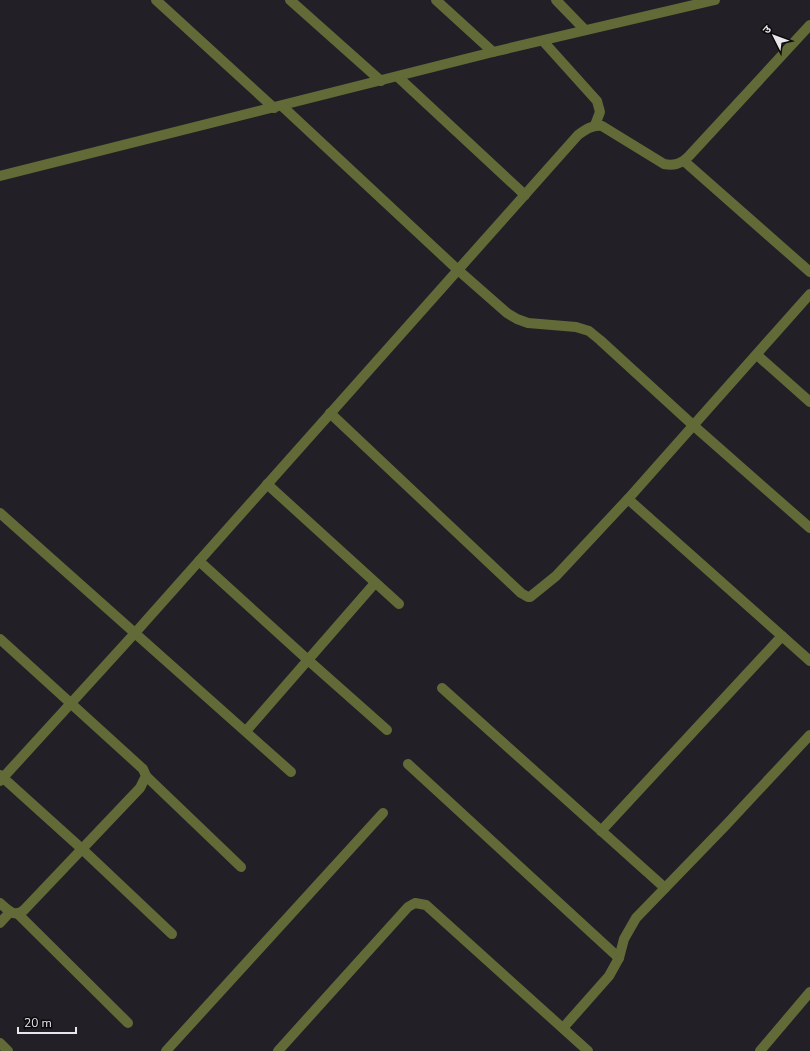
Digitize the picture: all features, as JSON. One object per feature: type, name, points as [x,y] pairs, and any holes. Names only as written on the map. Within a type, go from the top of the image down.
[{"type":"street","points":[[156,0],[278,107],[507,313],[516,319],[528,323],[576,327],[589,331],[810,528]]},
{"type":"street","points":[[290,0],[381,81]]},
{"type":"street","points":[[436,0],[493,52]]},
{"type":"street","points":[[556,0],[585,30]]},
{"type":"street","points":[[0,176],[493,52],[715,0]]},
{"type":"street","points":[[172,934],[82,849],[1,778],[136,633],[578,135],[584,130],[595,125],[602,126],[664,164],[675,165],[684,161],[810,25]]},
{"type":"street","points":[[543,41],[597,101],[600,112],[595,125]]},
{"type":"street","points":[[398,77],[525,195]]},
{"type":"street","points":[[684,161],[810,272]]},
{"type":"street","points":[[330,413],[521,593],[528,597],[532,597],[556,576],[628,499],[810,294]]},
{"type":"street","points":[[757,355],[810,402]]},
{"type":"street","points":[[267,484],[399,604]]},
{"type":"street","points":[[628,499],[810,662]]},
{"type":"street","points":[[0,513],[291,772]]},
{"type":"street","points":[[199,561],[387,730]]},
{"type":"street","points":[[246,731],[375,583]]},
{"type":"street","points":[[601,831],[782,636]]},
{"type":"street","points":[[0,639],[143,770],[146,776],[241,867]]},
{"type":"street","points":[[442,688],[665,888]]},
{"type":"street","points":[[563,1028],[609,976],[619,958],[624,939],[636,918],[732,820],[810,734]]},
{"type":"street","points":[[408,764],[619,958]]},
{"type":"street","points":[[0,923],[14,913],[24,910],[140,788],[146,776]]},
{"type":"street","points":[[166,1051],[383,813]]},
{"type":"street","points":[[0,903],[14,913],[128,1023]]},
{"type":"street","points":[[278,1051],[408,907],[415,903],[426,905],[588,1051]]},
{"type":"street","points":[[760,1051],[810,992]]},
{"type":"street","points":[[0,1043],[8,1051]]}]
